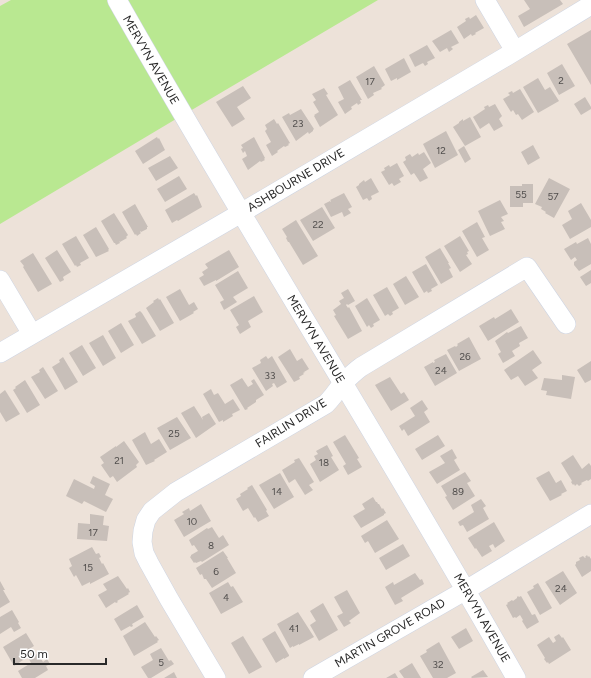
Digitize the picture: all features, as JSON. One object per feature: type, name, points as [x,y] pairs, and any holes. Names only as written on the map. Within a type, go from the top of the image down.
[{"type":"street","name":"MERVYN AVENUE","points":[[117,0],[241,213],[466,590],[516,678]]},
{"type":"street","points":[[485,0],[515,51]]},
{"type":"street","name":"ASHBOURNE DRIVE","points":[[0,353],[241,213],[591,5]]},
{"type":"street","name":"FAIRLIN DRIVE","points":[[216,678],[169,599],[144,553],[142,542],[143,531],[146,520],[152,511],[176,492],[326,404],[352,374],[361,367],[527,267],[566,324]]},
{"type":"street","points":[[0,280],[32,334]]},
{"type":"street","name":"MARTIN GROVE ROAD","points":[[313,678],[466,590],[591,514]]},
{"type":"green space","points":[[11,0],[107,0],[176,119],[0,224],[0,6]]},
{"type":"green space","points":[[126,0],[378,0],[190,111]]},
{"type":"building","points":[[524,0],[560,0],[563,4],[524,27],[518,16],[530,9]]},
{"type":"building","points":[[476,15],[484,28],[475,33],[476,34],[472,36],[471,34],[464,39],[457,27],[466,21],[465,19],[469,17],[470,19]]},
{"type":"building","points":[[451,30],[459,43],[451,47],[453,49],[449,52],[447,48],[440,52],[432,41]]},
{"type":"building","points":[[591,30],[591,85],[567,44]]},
{"type":"building","points":[[427,45],[435,58],[427,62],[428,64],[425,66],[423,63],[415,67],[409,55]]},
{"type":"building","points":[[404,58],[411,72],[397,80],[397,78],[391,81],[385,69]]},
{"type":"building","points":[[562,64],[575,86],[559,95],[547,73]]},
{"type":"building","points":[[374,66],[385,85],[381,88],[382,89],[373,93],[374,95],[368,99],[356,77]]},
{"type":"building","points":[[538,78],[545,90],[550,87],[559,101],[538,113],[523,87]]},
{"type":"building","points":[[350,80],[362,100],[360,100],[361,103],[358,105],[357,103],[351,107],[352,109],[345,114],[338,102],[344,99],[338,87]]},
{"type":"building","points":[[243,86],[251,98],[237,107],[245,119],[232,127],[216,102]]},
{"type":"building","points":[[324,88],[328,94],[326,95],[338,115],[320,127],[314,116],[319,112],[313,102],[316,100],[312,94]]},
{"type":"building","points":[[520,89],[534,112],[522,120],[513,110],[511,112],[503,99],[510,95],[508,93],[512,91],[513,93]]},
{"type":"building","points":[[585,97],[591,109],[581,115],[574,104]]},
{"type":"building","points":[[495,104],[502,116],[499,119],[503,126],[494,131],[489,123],[480,129],[473,117],[485,109],[484,107],[488,105],[489,107]]},
{"type":"building","points":[[301,109],[314,129],[309,134],[308,132],[296,141],[282,117],[289,113],[290,115]]},
{"type":"building","points":[[470,117],[481,137],[465,146],[453,127],[463,119],[463,121]]},
{"type":"building","points":[[274,119],[290,143],[272,156],[266,145],[271,142],[265,131],[267,129],[265,125]]},
{"type":"building","points":[[446,131],[458,155],[435,168],[423,144]]},
{"type":"building","points":[[157,137],[165,150],[143,164],[135,151]]},
{"type":"building","points":[[254,137],[265,160],[260,161],[248,170],[242,159],[247,156],[245,151],[243,153],[241,149],[243,148],[241,145]]},
{"type":"building","points":[[533,145],[540,158],[528,165],[521,152]]},
{"type":"building","points":[[464,146],[471,159],[465,163],[458,150]]},
{"type":"building","points":[[424,152],[431,163],[423,169],[428,178],[420,182],[414,173],[411,175],[403,162],[406,160],[405,157],[410,154],[412,157],[418,153],[419,155]]},
{"type":"building","points":[[170,156],[178,168],[156,181],[148,168]]},
{"type":"building","points":[[397,163],[404,176],[399,179],[401,182],[394,186],[392,183],[389,185],[381,172],[389,165],[390,167]]},
{"type":"building","points":[[179,176],[187,189],[165,202],[157,189]]},
{"type":"building","points":[[371,178],[379,192],[371,196],[372,199],[369,201],[367,198],[363,200],[356,187],[364,180],[365,182]]},
{"type":"building","points":[[549,178],[570,189],[554,218],[545,213],[546,212],[541,209],[542,207],[535,204]]},
{"type":"building","points":[[522,184],[533,184],[533,203],[523,203],[523,207],[510,207],[510,186],[522,186]]},
{"type":"building","points":[[194,193],[196,196],[197,195],[202,207],[172,223],[165,210]]},
{"type":"building","points":[[344,193],[352,207],[348,209],[351,213],[344,217],[342,212],[331,217],[324,204]]},
{"type":"building","points":[[500,200],[508,214],[501,217],[504,221],[501,222],[505,229],[490,236],[478,211]]},
{"type":"building","points":[[581,203],[591,220],[591,227],[570,239],[562,225],[572,219],[568,211]]},
{"type":"building","points":[[135,204],[148,227],[147,229],[141,231],[140,232],[141,233],[137,236],[122,212]]},
{"type":"building","points":[[322,207],[335,228],[313,241],[300,220]]},
{"type":"building","points":[[114,213],[128,235],[126,237],[127,238],[120,242],[119,241],[120,243],[116,245],[101,221]]},
{"type":"building","points":[[296,220],[318,256],[303,265],[288,242],[282,229]]},
{"type":"building","points":[[477,222],[485,237],[482,238],[489,250],[477,257],[462,231]]},
{"type":"building","points":[[96,227],[109,251],[96,257],[83,235]]},
{"type":"building","points":[[76,236],[89,258],[80,263],[81,265],[77,267],[62,244]]},
{"type":"building","points":[[460,236],[469,251],[466,255],[472,264],[460,272],[444,246]]},
{"type":"building","points":[[588,238],[591,244],[591,264],[579,271],[574,265],[574,262],[577,260],[575,257],[571,260],[564,249],[576,242],[577,244]]},
{"type":"building","points":[[440,248],[449,263],[451,268],[449,269],[453,277],[441,284],[425,257]]},
{"type":"building","points":[[57,250],[71,272],[63,277],[64,280],[60,282],[45,258]]},
{"type":"building","points":[[229,250],[239,267],[216,281],[204,286],[199,278],[204,275],[202,272],[208,268],[205,264]]},
{"type":"building","points":[[33,253],[52,284],[38,292],[20,261]]},
{"type":"building","points":[[426,264],[438,285],[431,289],[432,291],[428,293],[427,291],[424,293],[412,272]]},
{"type":"building","points":[[591,270],[591,283],[586,286],[580,277]]},
{"type":"building","points":[[238,271],[248,288],[233,297],[237,302],[224,310],[220,302],[224,300],[215,285]]},
{"type":"building","points":[[406,276],[419,297],[405,305],[393,284]]},
{"type":"building","points":[[387,287],[399,308],[392,312],[393,314],[390,316],[388,314],[385,316],[373,295]]},
{"type":"building","points":[[180,289],[189,305],[194,302],[198,309],[180,321],[166,297]]},
{"type":"building","points":[[348,289],[355,301],[346,305],[348,308],[349,307],[362,331],[348,339],[334,316],[336,315],[333,310],[341,304],[339,301],[344,298],[341,293]]},
{"type":"building","points":[[254,296],[263,312],[248,321],[251,327],[240,334],[236,327],[239,325],[230,310]]},
{"type":"building","points":[[158,298],[174,323],[160,331],[146,308]]},
{"type":"building","points":[[367,298],[380,320],[373,324],[374,326],[371,328],[369,325],[367,327],[355,306]]},
{"type":"building","points":[[511,309],[519,322],[488,341],[479,326],[494,317],[495,319]]},
{"type":"building","points":[[140,311],[156,336],[142,344],[128,321],[136,317],[135,314]]},
{"type":"building","points":[[121,323],[134,345],[121,353],[108,331]]},
{"type":"building","points":[[521,326],[528,338],[519,343],[520,346],[512,351],[515,356],[503,363],[498,354],[501,352],[495,341],[507,332],[508,333]]},
{"type":"building","points":[[103,335],[116,358],[103,366],[89,343]]},
{"type":"building","points":[[469,337],[481,359],[459,371],[447,350],[455,346],[456,347],[458,345],[457,344]]},
{"type":"building","points":[[82,345],[96,368],[83,376],[69,353]]},
{"type":"building","points":[[290,349],[297,361],[302,358],[309,369],[299,377],[300,379],[294,382],[278,357]]},
{"type":"building","points":[[533,350],[542,363],[532,370],[538,378],[525,386],[518,376],[511,380],[504,370]]},
{"type":"building","points":[[446,354],[457,373],[435,386],[424,367],[435,362],[434,360]]},
{"type":"building","points":[[266,356],[268,359],[272,356],[287,382],[277,388],[274,383],[272,384],[273,386],[266,391],[252,368],[261,363],[260,360]]},
{"type":"building","points":[[63,357],[78,382],[65,390],[52,367],[60,362],[59,360]]},
{"type":"building","points":[[591,361],[591,380],[585,383],[577,370]]},
{"type":"building","points":[[43,367],[58,391],[45,399],[31,377],[40,372],[39,370]]},
{"type":"building","points":[[562,375],[575,377],[571,399],[546,395],[547,391],[541,390],[544,378],[562,380]]},
{"type":"building","points":[[390,377],[401,394],[404,392],[409,400],[391,411],[375,385]]},
{"type":"building","points":[[242,378],[248,387],[253,384],[251,381],[254,379],[264,395],[245,410],[230,385]]},
{"type":"building","points":[[25,380],[40,405],[27,413],[13,390]]},
{"type":"building","points":[[211,389],[214,395],[218,393],[225,404],[233,399],[240,410],[232,414],[233,416],[223,422],[223,420],[219,422],[203,394]]},
{"type":"building","points":[[5,390],[20,414],[6,422],[0,412],[0,394]]},
{"type":"building","points":[[422,400],[428,409],[424,412],[430,422],[408,436],[404,429],[402,431],[399,426],[415,416],[410,408]]},
{"type":"building","points":[[194,406],[203,420],[202,417],[209,413],[216,424],[196,438],[181,413]]},
{"type":"building","points":[[177,417],[191,438],[170,450],[157,428]]},
{"type":"building","points":[[145,432],[151,444],[159,439],[167,452],[154,460],[155,461],[146,465],[132,440]]},
{"type":"building","points":[[345,435],[359,458],[357,459],[362,467],[348,475],[343,466],[346,464],[333,442]]},
{"type":"building","points":[[438,435],[445,446],[422,460],[415,449]]},
{"type":"building","points":[[124,441],[139,462],[136,465],[137,467],[117,482],[113,476],[110,478],[101,465],[104,463],[100,457]]},
{"type":"building","points":[[327,445],[333,456],[331,457],[339,470],[320,482],[310,464],[316,460],[314,456],[318,454],[316,451]]},
{"type":"building","points":[[452,449],[457,458],[454,460],[460,470],[437,484],[429,472],[445,463],[440,456]]},
{"type":"building","points":[[573,455],[582,469],[589,463],[591,466],[591,479],[581,483],[582,484],[579,486],[577,484],[575,486],[574,484],[573,485],[561,463]]},
{"type":"building","points":[[299,458],[314,482],[309,485],[313,490],[305,495],[295,479],[289,483],[282,470],[295,462],[294,460]]},
{"type":"building","points":[[549,471],[556,483],[561,480],[567,491],[550,501],[536,478]]},
{"type":"building","points":[[465,472],[471,481],[467,483],[475,496],[453,510],[445,497],[447,496],[441,486]]},
{"type":"building","points":[[280,473],[294,497],[274,509],[259,485]]},
{"type":"building","points":[[93,476],[110,484],[105,495],[113,499],[106,512],[84,501],[82,504],[66,496],[74,479],[94,489],[95,486],[90,483]]},
{"type":"building","points":[[252,485],[269,516],[258,522],[248,508],[243,511],[236,499]]},
{"type":"building","points":[[373,497],[386,513],[361,528],[353,516],[365,509],[362,504]]},
{"type":"building","points":[[481,499],[486,506],[483,508],[489,519],[467,532],[463,525],[460,526],[458,522],[474,512],[471,505]]},
{"type":"building","points":[[201,504],[211,521],[184,537],[174,520],[184,514],[182,512],[189,508],[190,511]]},
{"type":"building","points":[[90,514],[104,516],[103,525],[109,526],[107,541],[77,539],[78,523],[90,524]]},
{"type":"building","points":[[387,520],[399,539],[375,553],[368,541],[365,543],[361,536]]},
{"type":"building","points":[[494,522],[505,541],[495,548],[493,544],[489,546],[492,551],[482,557],[468,538]]},
{"type":"building","points":[[212,527],[219,538],[223,535],[229,545],[202,562],[194,563],[190,557],[198,551],[194,545],[192,546],[189,540],[207,528]]},
{"type":"building","points":[[403,544],[410,556],[386,570],[379,558]]},
{"type":"building","points":[[92,547],[96,554],[99,553],[101,557],[99,558],[109,574],[90,584],[90,582],[82,586],[76,575],[74,577],[69,568],[72,566],[69,559]]},
{"type":"building","points":[[223,551],[236,573],[212,588],[206,579],[204,579],[202,574],[200,575],[196,568]]},
{"type":"building","points":[[587,555],[591,559],[591,571],[582,577],[575,565],[576,562],[580,560],[579,558],[583,556],[586,558],[585,557]]},
{"type":"building","points":[[563,571],[577,593],[560,605],[545,582]]},
{"type":"building","points":[[415,573],[420,580],[422,579],[424,584],[401,598],[403,601],[395,605],[385,587],[393,582],[394,585]]},
{"type":"building","points":[[118,576],[130,592],[117,601],[118,602],[115,602],[106,608],[98,595],[107,590],[103,584]]},
{"type":"building","points":[[0,581],[10,602],[0,608]]},
{"type":"building","points":[[228,582],[231,587],[233,586],[243,602],[221,614],[209,593]]},
{"type":"building","points":[[538,583],[552,608],[540,615],[527,592],[534,588],[533,586]]},
{"type":"building","points":[[347,590],[360,613],[349,621],[351,623],[344,627],[337,616],[343,613],[334,597]]},
{"type":"building","points":[[518,596],[521,596],[532,615],[535,614],[539,622],[527,629],[520,615],[513,618],[506,605]]},
{"type":"building","points":[[323,603],[338,630],[319,641],[310,625],[316,621],[310,611]]},
{"type":"building","points":[[137,605],[144,617],[132,624],[133,626],[121,631],[114,619]]},
{"type":"building","points":[[12,610],[21,628],[14,632],[11,627],[0,634],[0,617]]},
{"type":"building","points":[[298,612],[314,637],[290,648],[277,624]]},
{"type":"building","points":[[145,622],[155,637],[156,636],[159,640],[134,656],[123,636]]},
{"type":"building","points":[[466,628],[473,641],[459,649],[451,637]]},
{"type":"building","points":[[275,631],[289,655],[276,663],[262,639]]},
{"type":"building","points":[[26,633],[34,646],[23,653],[26,658],[14,666],[3,647]]},
{"type":"building","points":[[559,634],[562,638],[563,637],[571,650],[549,664],[544,659],[545,658],[537,645],[549,637],[553,643],[556,641],[554,637]]},
{"type":"building","points":[[243,636],[262,667],[249,674],[231,643]]},
{"type":"building","points":[[439,642],[456,673],[447,678],[433,678],[420,656],[427,652],[426,650]]},
{"type":"building","points":[[161,648],[169,661],[171,660],[174,664],[151,678],[148,678],[141,667],[153,660],[150,654]]},
{"type":"building","points":[[37,654],[43,662],[47,659],[50,664],[46,666],[48,670],[35,678],[22,678],[18,671],[31,663],[29,659]]},
{"type":"building","points":[[412,663],[421,678],[404,678],[399,671]]},
{"type":"building","points":[[483,670],[488,677],[471,677]]},
{"type":"building","points":[[174,672],[177,678],[164,678]]},
{"type":"building","points":[[395,673],[398,678],[386,678]]}]
